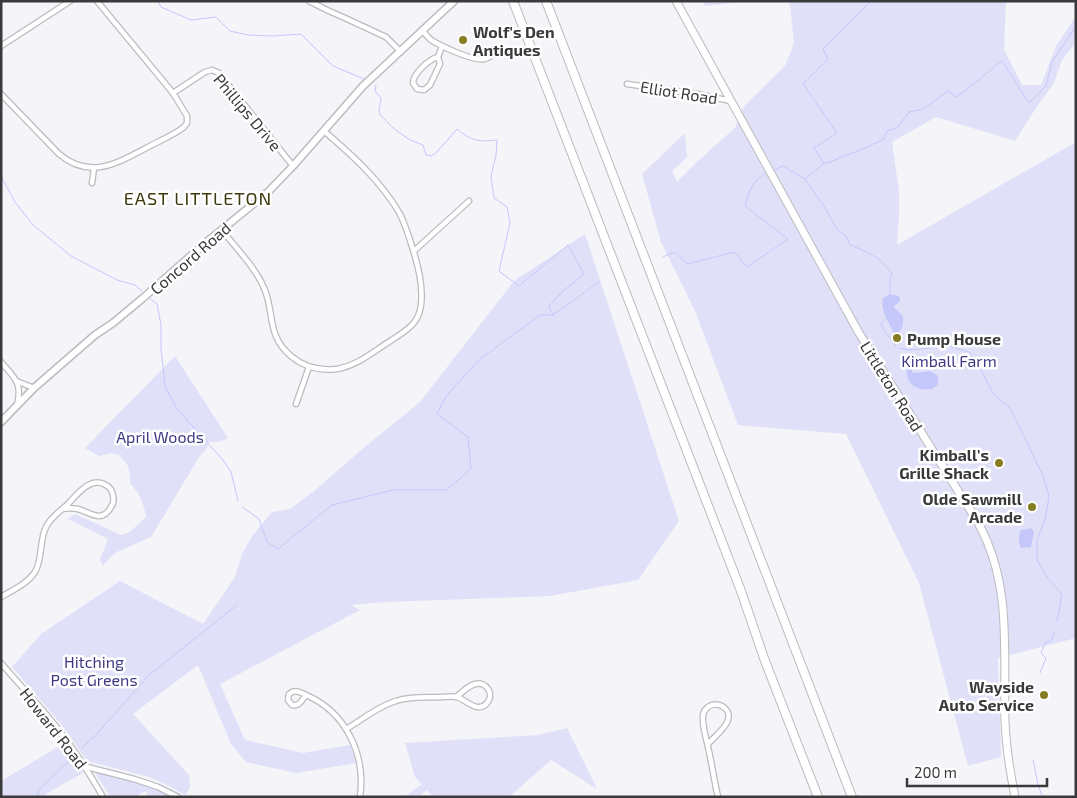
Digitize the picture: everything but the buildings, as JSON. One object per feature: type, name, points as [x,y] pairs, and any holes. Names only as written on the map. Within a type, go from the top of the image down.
[{"type":"highway","points":[[513,1],[741,591],[765,661],[818,797]]},
{"type":"highway","points":[[546,1],[852,797]]},
{"type":"main road","name":"Concord Road","points":[[1,422],[34,388],[95,335],[143,298],[203,245],[268,192],[363,86],[454,1]]},
{"type":"main road","name":"Littleton Road","points":[[676,1],[859,333],[976,520],[993,556],[1004,606],[1006,730],[1015,797]]},
{"type":"street","points":[[1,46],[70,1]]},
{"type":"street","points":[[1,94],[62,156],[77,165],[94,168],[115,164],[184,127],[187,123],[186,116],[173,93],[97,1]]},
{"type":"street","points":[[310,1],[329,12],[386,37],[400,52]]},
{"type":"street","points":[[423,31],[442,46],[467,57],[485,59],[492,55]]},
{"type":"street","points":[[438,57],[431,60],[414,76],[413,83],[417,89],[424,90],[430,85],[440,64],[438,57],[442,46]]},
{"type":"street","name":"Phillips Drive","points":[[173,93],[204,72],[212,70],[219,73],[293,166]]},
{"type":"street","name":"Elliot Road","points":[[627,84],[696,93],[731,101]]},
{"type":"street","points":[[222,230],[261,281],[266,295],[273,330],[279,342],[292,357],[310,366],[329,370],[348,366],[362,360],[411,326],[419,314],[421,304],[419,275],[414,251],[400,215],[389,198],[359,162],[324,131]]},
{"type":"street","points":[[92,183],[94,168]]},
{"type":"street","points":[[414,251],[469,201]]},
{"type":"street","points":[[1,362],[16,381],[19,394],[16,405]]},
{"type":"street","points":[[296,404],[310,366]]},
{"type":"street","points":[[16,381],[34,388]]},
{"type":"street","points":[[1,597],[22,585],[33,574],[39,562],[46,526],[62,509],[84,488],[93,483],[100,483],[106,485],[113,495],[111,508],[107,513],[100,516],[94,516],[76,508],[62,509]]},
{"type":"street","name":"Howard Road","points":[[1,663],[45,712],[86,767],[103,797]]},
{"type":"street","points":[[346,729],[381,707],[395,701],[410,698],[456,697],[473,706],[480,707],[487,704],[490,694],[487,687],[477,683],[456,697]]},
{"type":"street","points":[[306,695],[327,707],[346,729],[355,746],[360,764],[362,783],[360,797]]},
{"type":"street","points":[[708,744],[728,721],[728,712],[720,705],[707,707],[703,720],[718,797]]},
{"type":"street","points":[[86,767],[150,784],[178,797]]},
{"type":"green space","points":[[705,1],[751,1],[704,6]]},
{"type":"green space","name":"Kimball Farm","points":[[786,1],[1006,1],[1004,49],[1022,85],[1041,85],[1056,46],[1074,19],[1076,19],[1076,42],[1062,60],[1054,83],[1015,141],[936,117],[892,142],[899,191],[897,245],[1076,142],[1076,638],[998,658],[1001,757],[968,766],[919,583],[846,434],[738,425],[695,311],[661,242],[642,174],[685,133],[687,157],[672,171],[677,182],[735,128],[744,106],[785,66],[794,43],[790,4]]},
{"type":"green space","name":"Hitching Post Greens","points":[[585,234],[679,521],[638,580],[550,596],[351,605],[360,610],[220,684],[245,740],[303,753],[350,745],[356,763],[296,773],[246,762],[231,744],[198,665],[133,714],[189,775],[190,787],[185,795],[149,777],[87,761],[61,724],[12,667],[41,634],[120,581],[203,624],[235,577],[242,554],[253,535],[272,512],[290,509],[313,492],[420,402],[514,281]]},
{"type":"green space","name":"April Woods","points":[[175,356],[228,438],[218,442],[209,442],[151,537],[117,552],[103,566],[100,560],[108,539],[68,519],[75,514],[121,535],[130,532],[146,517],[138,493],[130,483],[127,464],[119,455],[111,453],[99,456],[85,448]]},
{"type":"green space","points":[[567,728],[597,789],[551,760],[509,797],[433,797],[427,790],[418,797],[404,797],[422,784],[415,777],[405,743],[538,735]]},
{"type":"green space","points":[[63,744],[83,773],[46,794],[47,797],[1,797],[1,781]]},
{"type":"green space","points":[[92,767],[149,782],[181,797],[149,797],[146,791],[134,797],[110,797]]},
{"type":"water","points":[[890,294],[899,296],[900,301],[894,307],[903,316],[902,326],[897,334],[894,334],[885,315],[882,302],[883,298]]},
{"type":"water","points":[[908,363],[913,366],[912,373],[930,371],[937,375],[937,385],[929,389],[913,386],[907,376],[906,365]]},
{"type":"water","points":[[1031,528],[1034,532],[1031,547],[1021,548],[1019,535],[1021,530]]},
{"type":"waterway","points":[[158,1],[161,7],[191,20],[216,17],[230,31],[248,35],[301,34],[333,66],[364,79]]},
{"type":"waterway","points":[[774,170],[783,166],[805,179],[824,163],[814,148],[837,133],[803,84],[828,59],[823,49],[871,1]]},
{"type":"waterway","points":[[824,163],[884,139],[887,131],[897,128],[909,112],[923,109],[948,91],[957,97],[1002,61],[1029,103],[1046,86],[1052,62],[1074,29],[1076,29]]},
{"type":"waterway","points":[[376,85],[375,91],[381,98],[379,112],[381,116],[393,128],[410,140],[423,145],[426,155],[431,156],[436,153],[457,129],[476,140],[497,140],[491,176],[494,198],[507,207],[510,223],[499,271],[519,286],[568,245],[584,274],[563,291],[549,306],[553,315]]},
{"type":"waterway","points":[[663,257],[674,252],[688,264],[734,252],[747,267],[788,239],[745,206],[754,183],[765,174]]},
{"type":"waterway","points":[[1,176],[15,202],[33,225],[71,256],[117,280],[135,285],[142,291]]},
{"type":"waterway","points":[[805,179],[836,228],[847,237],[850,245],[874,256],[892,274],[890,278],[890,293]]},
{"type":"waterway","points":[[242,507],[259,519],[267,542],[278,549],[332,505],[393,490],[446,490],[471,469],[468,437],[437,414],[446,396],[480,359],[540,315],[553,315],[599,282]]},
{"type":"waterway","points":[[150,299],[157,304],[161,325],[161,348],[165,386],[177,409],[223,460],[231,472],[238,501]]},
{"type":"waterway","points":[[886,319],[881,323],[882,327],[896,346]]},
{"type":"waterway","points":[[899,348],[909,350],[948,346],[969,352],[978,364],[994,395],[1009,407],[1043,476],[1048,492],[1049,497],[1045,520],[1037,540],[1037,560],[1045,574],[1062,595],[1057,621]]},
{"type":"waterway","points":[[82,748],[149,675],[236,606]]},
{"type":"waterway","points":[[1040,673],[1046,658],[1041,653],[1045,643],[1052,640],[1054,632]]},
{"type":"waterway","points":[[38,797],[38,791],[71,759]]},
{"type":"waterway","points":[[1033,760],[1043,797]]},
{"type":"place","name":"Wolf's Den Antiques","points":[[463,40]]},
{"type":"place","name":"Pump House","points":[[897,338]]},
{"type":"place","name":"Kimball's Grille Shack","points":[[999,463]]},
{"type":"place","name":"Olde Sawmill Arcade","points":[[1032,507]]},
{"type":"place","name":"Wayside Auto Service","points":[[1044,695]]},
{"type":"district","name":"EAST LITTLETON","points":[[198,198]]}]
